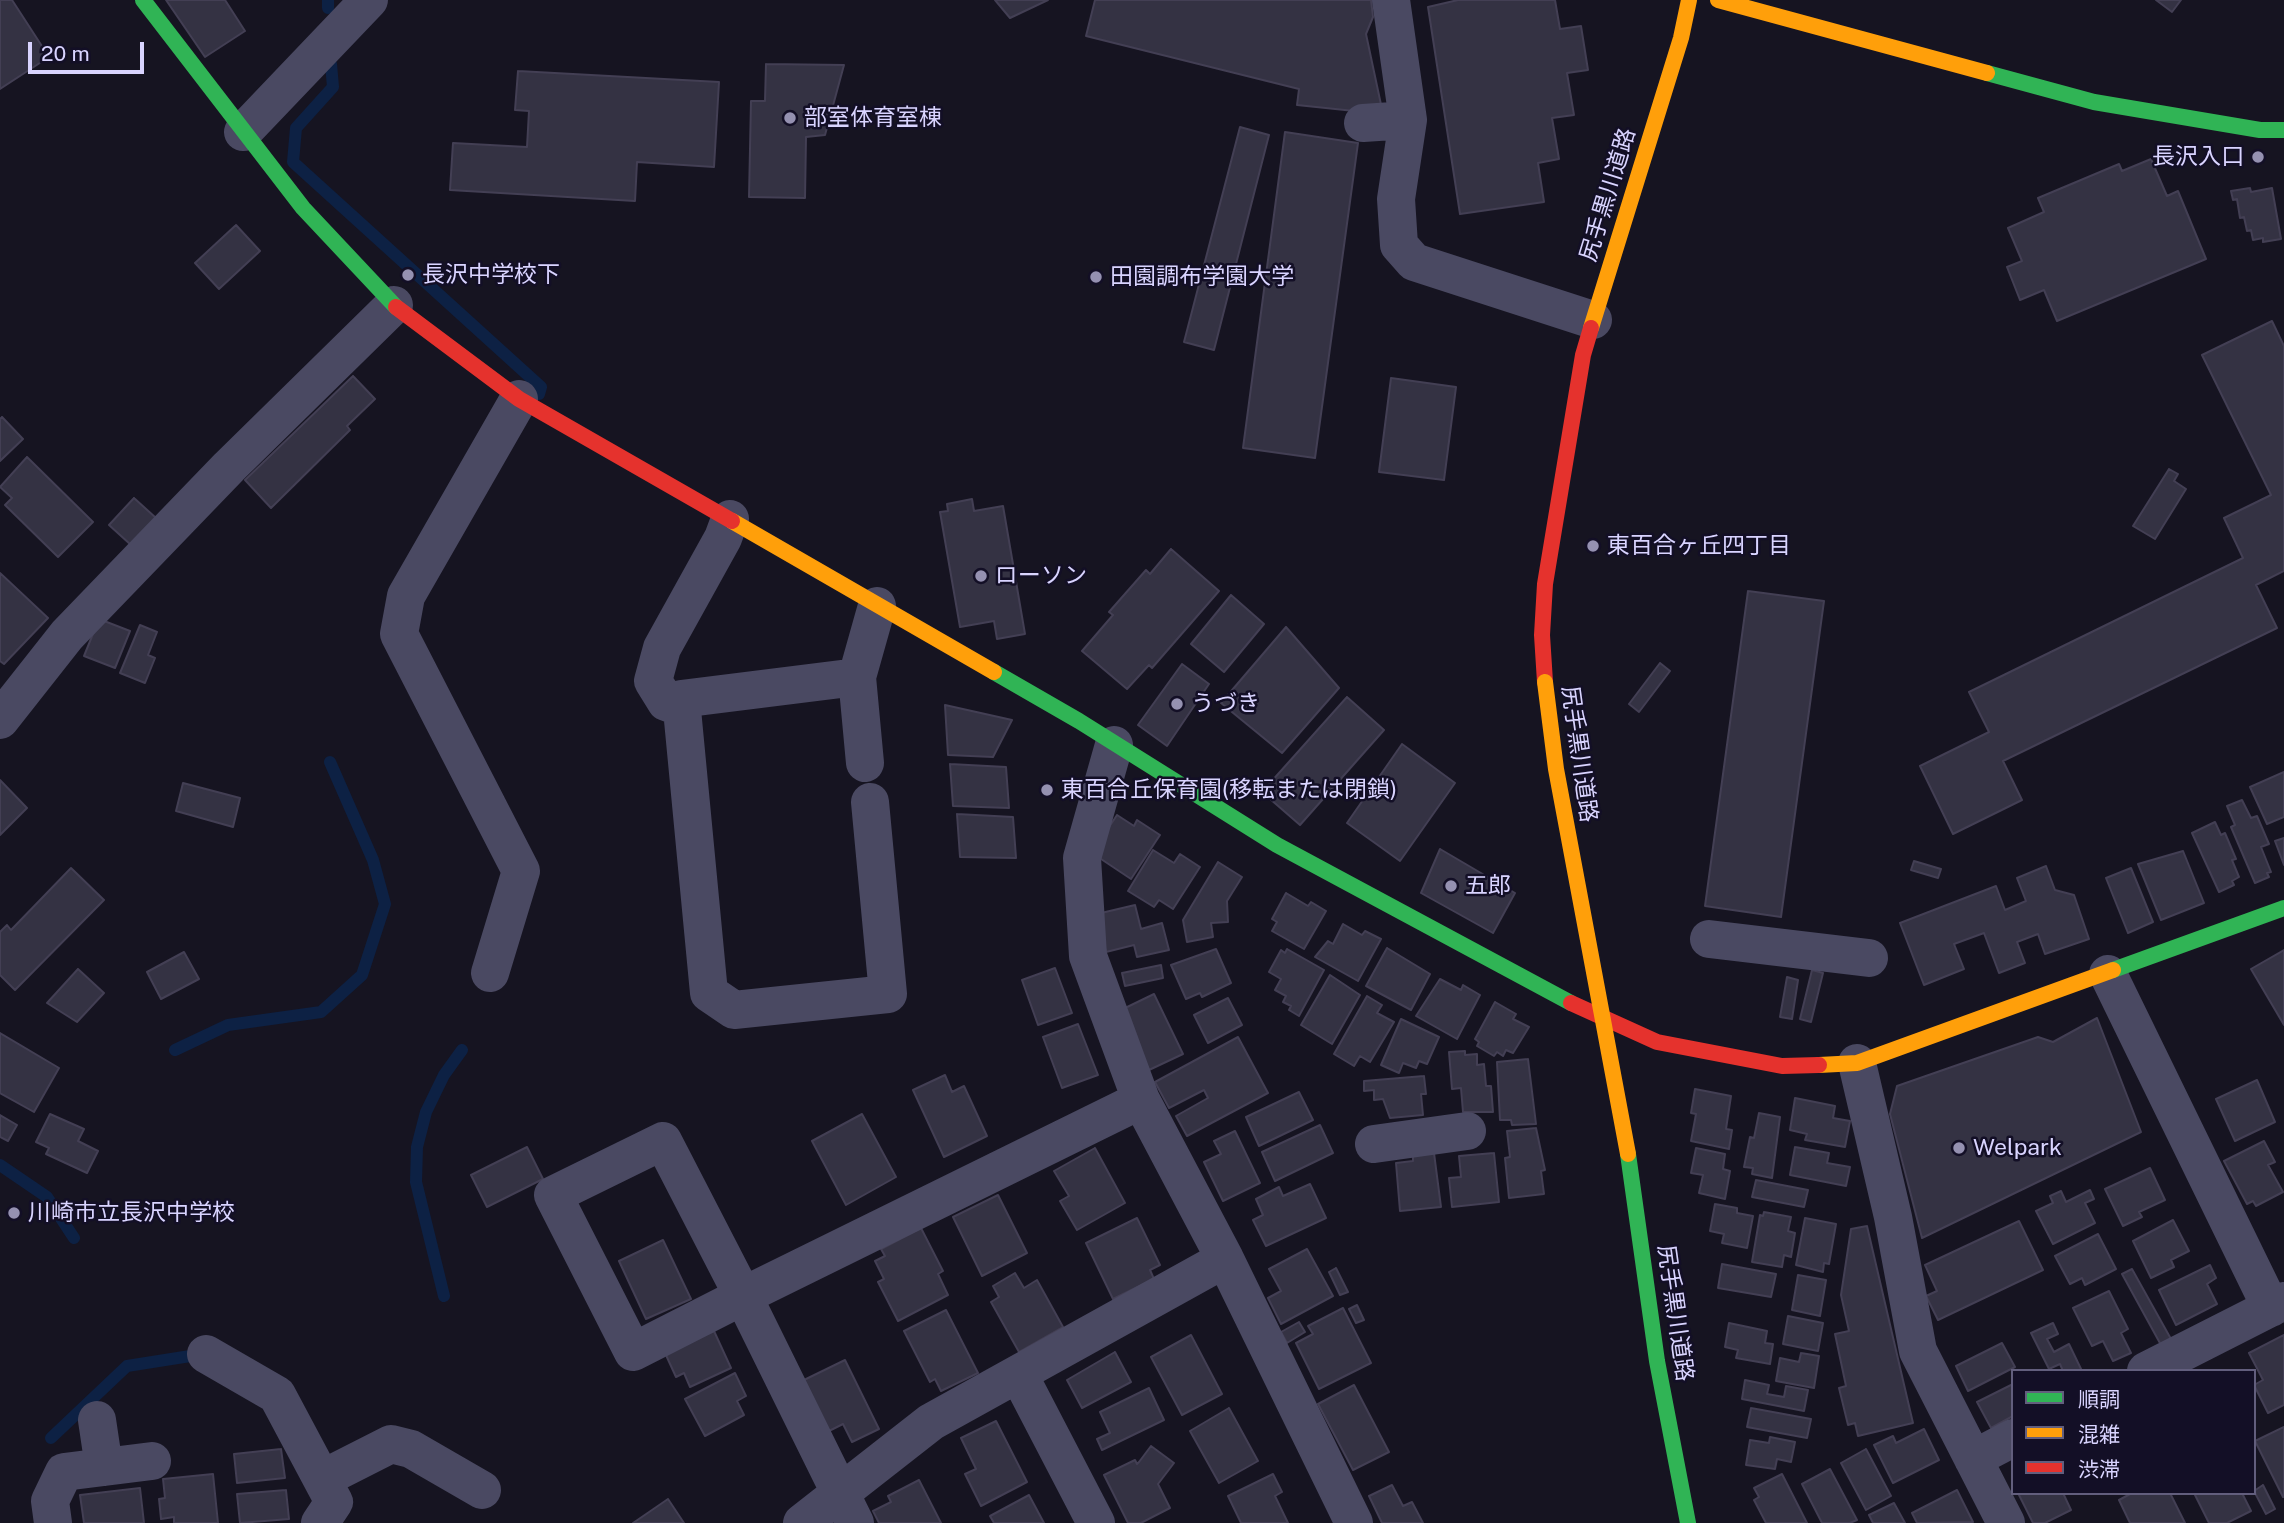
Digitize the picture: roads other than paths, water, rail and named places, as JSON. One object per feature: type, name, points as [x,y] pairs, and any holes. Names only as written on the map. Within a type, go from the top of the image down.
[{"type":"street","points":[[143,0],[303,208],[394,305],[519,399],[1079,721],[1277,845],[1548,993],[1657,1042],[1782,1066],[1857,1063],[2284,908]]},
{"type":"street","points":[[243,132],[369,0]]},
{"type":"street","points":[[1391,0],[1409,120],[1396,199],[1399,245],[1415,262],[1593,320]]},
{"type":"street","name":"尻手黒川道路","points":[[1688,1523],[1657,1361],[1628,1154],[1556,769],[1542,635],[1545,584],[1583,355],[1681,38],[1689,0]]},
{"type":"street","points":[[1718,0],[2094,102],[2260,130],[2284,130]]},
{"type":"street","points":[[1363,122],[1409,120]]},
{"type":"street","points":[[0,720],[67,635],[229,467],[394,305]]},
{"type":"street","points":[[490,973],[521,871],[399,634],[406,596],[519,399]]},
{"type":"street","points":[[682,708],[666,702],[653,681],[662,648],[723,538],[730,519]]},
{"type":"street","points":[[865,763],[857,677],[877,606]]},
{"type":"street","points":[[857,677],[681,699],[685,888],[709,993],[734,1010],[888,994],[870,802]]},
{"type":"street","points":[[1114,745],[1082,858],[1088,956],[1140,1100],[1225,1259],[1354,1523]]},
{"type":"street","points":[[1709,939],[1869,958]]},
{"type":"street","points":[[2108,974],[2277,1305],[2150,1369]]},
{"type":"street","points":[[1857,1063],[1893,1217],[1918,1351],[2006,1523]]},
{"type":"street","points":[[847,1508],[743,1296],[663,1141],[553,1195],[633,1352],[743,1296],[1140,1100]]},
{"type":"street","points":[[1374,1144],[1467,1131]]},
{"type":"street","points":[[802,1523],[847,1508],[931,1422],[1225,1259]]},
{"type":"street","points":[[206,1354],[277,1395],[334,1502],[320,1523]]},
{"type":"street","points":[[1019,1375],[1096,1523]]},
{"type":"street","points":[[97,1420],[104,1467]]},
{"type":"street","points":[[1973,1458],[2011,1439]]},
{"type":"street","points":[[322,1479],[391,1444],[411,1449],[482,1490]]},
{"type":"street","points":[[53,1523],[50,1501],[64,1472],[152,1461]]},
{"type":"waterway","points":[[328,0],[328,8]]},
{"type":"waterway","points":[[331,64],[333,87],[296,128],[293,162],[541,387],[539,394]]},
{"type":"waterway","points":[[175,1050],[228,1025],[321,1012],[362,975],[385,904],[373,860],[330,762]]},
{"type":"waterway","points":[[444,1296],[416,1182],[417,1147],[426,1112],[444,1075],[462,1050]]},
{"type":"waterway","points":[[0,1165],[47,1197],[74,1238]]},
{"type":"waterway","points":[[51,1438],[127,1366],[203,1354]]},
{"type":"place","name":"部室体育室棟","points":[[790,118]]},
{"type":"place","name":"長沢入口","points":[[2258,157]]},
{"type":"place","name":"長沢中学校下","points":[[408,275]]},
{"type":"place","name":"田園調布学園大学","points":[[1096,277]]},
{"type":"place","name":"東百合ヶ丘四丁目","points":[[1593,546]]},
{"type":"place","name":"ローソン","points":[[981,576]]},
{"type":"place","name":"うづき","points":[[1177,704]]},
{"type":"place","name":"東百合丘保育園(移転または閉鎖)","points":[[1047,790]]},
{"type":"place","name":"五郎","points":[[1451,886]]},
{"type":"place","name":"Welpark","points":[[1959,1148]]},
{"type":"place","name":"川崎市立長沢中学校","points":[[14,1213]]}]
